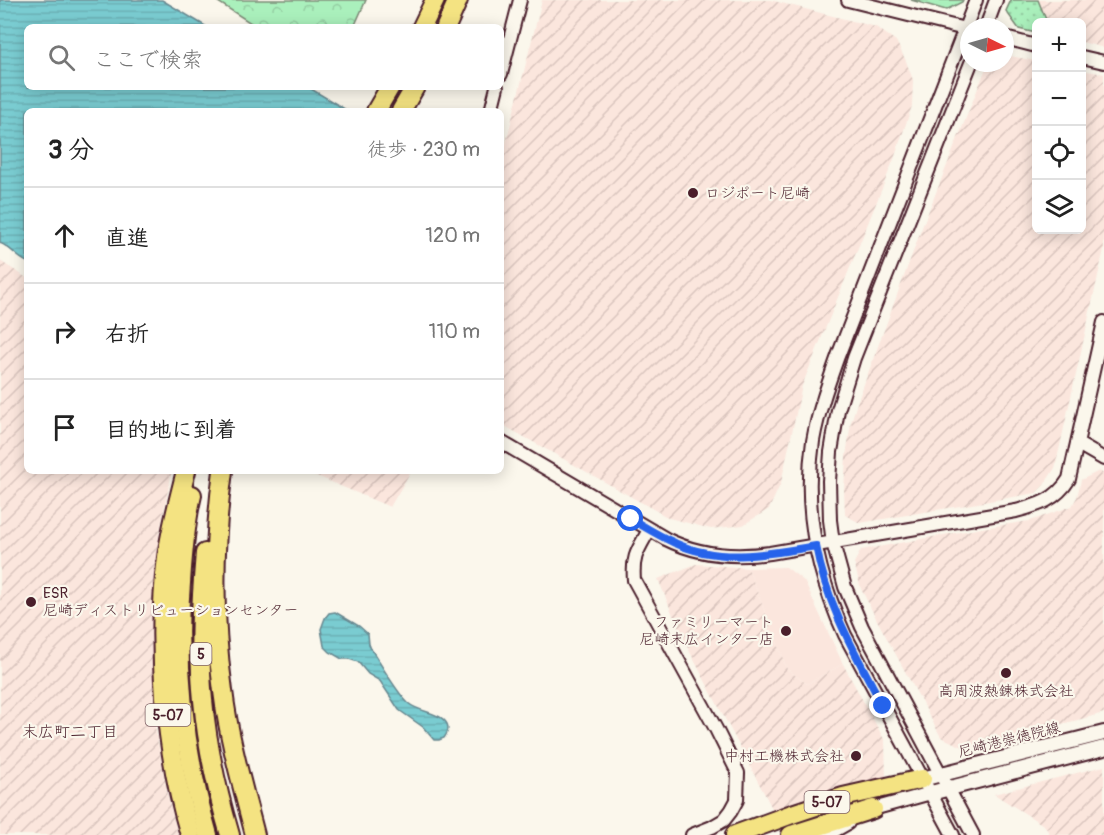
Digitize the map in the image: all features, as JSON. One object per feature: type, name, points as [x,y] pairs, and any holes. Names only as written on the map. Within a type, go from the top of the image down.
[{"type":"highway","points":[[423,24],[435,0]]},
{"type":"highway","points":[[447,24],[458,0]]},
{"type":"highway","points":[[378,108],[388,90]]},
{"type":"highway","points":[[403,108],[413,90]]},
{"type":"highway","name":"5-07","points":[[185,474],[168,555],[162,631],[166,704],[171,744],[190,835]]},
{"type":"highway","name":"5","points":[[196,474],[184,544],[179,665],[191,765],[207,835]]},
{"type":"highway","name":"5","points":[[220,474],[206,550],[202,588],[201,663],[208,737],[230,835]]},
{"type":"highway","points":[[221,474],[216,543],[219,658],[230,734],[255,835]]},
{"type":"highway","name":"5-07","points":[[735,835],[843,797],[931,782]]},
{"type":"highway","name":"5-07","points":[[790,835],[873,809]]},
{"type":"main road","name":"尼崎港崇徳院線","points":[[931,782],[1104,733]]},
{"type":"main road","name":"尼崎港崇徳院線","points":[[931,782],[948,789],[1104,748]]},
{"type":"street","points":[[504,62],[519,0]]},
{"type":"street","points":[[848,0],[960,28]]},
{"type":"street","points":[[971,18],[976,0]]},
{"type":"street","points":[[989,18],[996,0]]},
{"type":"street","points":[[1014,40],[1032,45]]},
{"type":"street","points":[[931,782],[845,635],[835,613],[825,586],[816,546],[812,524],[810,478],[814,440],[822,403],[838,356],[960,48]]},
{"type":"street","points":[[1086,58],[1104,62]]},
{"type":"street","points":[[953,835],[845,587],[833,543],[829,481],[838,411],[854,358],[967,72]]},
{"type":"street","points":[[492,108],[496,90]]},
{"type":"street","points":[[504,444],[676,544],[700,551],[734,556],[816,546],[1016,511],[1035,506],[1051,498],[1069,479],[1104,322]]},
{"type":"street","points":[[1078,444],[1104,459]]},
{"type":"street","points":[[649,530],[634,556],[634,580],[738,773],[736,800],[731,811],[712,827],[692,835]]},
{"type":"street","points":[[827,835],[873,809],[931,782]]},
{"type":"street","points":[[948,789],[973,835]]},
{"type":"shaded area","name":"ロジポート尼崎","points":[[542,0],[770,0],[876,27],[896,41],[913,80],[912,106],[894,159],[802,386],[781,483],[769,509],[743,525],[711,529],[669,518],[504,426],[504,150]]},
{"type":"shaded area","points":[[1038,0],[1104,0],[1104,48],[1086,43],[1086,18],[1045,18]]},
{"type":"shaded area","points":[[1014,57],[1032,60],[1032,234],[1086,234],[1086,71],[1104,74],[1104,249],[1055,468],[1036,493],[860,523],[845,515],[846,456],[851,422],[923,225],[984,72],[1014,72]]},
{"type":"shaded area","name":"ESR 尼崎ディストリビューションセンター","points":[[0,261],[24,276],[24,474],[171,474],[159,535],[152,644],[155,726],[168,797],[178,835],[0,835]]},
{"type":"shaded area","points":[[1099,471],[1104,474],[1104,713],[967,749],[941,737],[861,589],[854,563],[861,550],[1030,521],[1072,506],[1081,480]]},
{"type":"shaded area","points":[[312,474],[409,474],[390,507]]},
{"type":"shaded area","points":[[696,564],[748,568],[787,669],[807,684],[843,664],[885,741],[886,777],[773,810],[682,637],[658,579]]},
{"type":"shaded area","points":[[786,567],[804,581],[843,664],[807,684],[787,669],[748,568]]},
{"type":"shaded area","points":[[1104,766],[1104,835],[1050,835],[1045,826],[994,794]]},
{"type":"green space","points":[[215,0],[366,0],[355,24],[252,24]]},
{"type":"green space","points":[[911,0],[963,0],[946,10]]},
{"type":"green space","points":[[1011,0],[1038,0],[1045,18],[1032,18],[1032,32],[1019,29],[1014,18],[1011,18],[1006,11]]},
{"type":"water","points":[[0,0],[162,0],[202,24],[24,24],[24,90],[313,90],[343,108],[24,108],[24,260],[0,243]]},
{"type":"water","points":[[335,612],[368,634],[371,649],[408,703],[445,721],[448,730],[444,738],[434,740],[423,727],[399,710],[380,681],[368,674],[358,662],[342,659],[324,646],[321,629],[329,613]]},
{"type":"place","name":"ロジポート尼崎","points":[[693,193]]},
{"type":"place","name":"ESR 尼崎ディストリビューションセンター","points":[[31,602]]},
{"type":"place","name":"ファミリーマート 尼崎末広インター店","points":[[786,631]]},
{"type":"place","name":"高周波熱錬株式会社","points":[[1006,673]]},
{"type":"place","name":"中村工機株式会社","points":[[856,756]]},
{"type":"district","name":"末広町二丁目","points":[[70,732]]},
{"type":"route","points":[[631,519],[676,544],[717,554],[749,556],[816,546],[825,586],[835,613],[883,706]]}]
